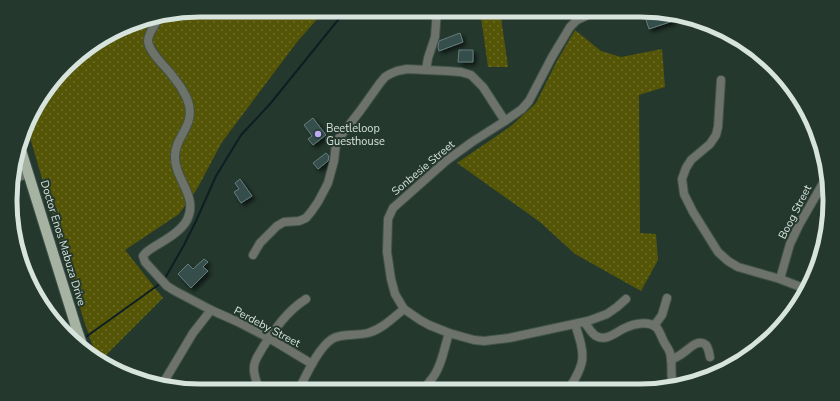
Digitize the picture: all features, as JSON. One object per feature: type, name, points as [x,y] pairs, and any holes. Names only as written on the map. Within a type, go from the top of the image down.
[{"type":"main road","name":"Doctor Enos Mabuza Drive","points":[[23,155],[80,338]]},
{"type":"street","points":[[426,70],[428,58],[435,37],[436,17]]},
{"type":"street","name":"Sonbesie Street","points":[[584,17],[577,20],[570,27],[552,57],[529,101],[522,109],[446,161],[393,208],[388,219],[387,252],[391,279],[395,294],[404,309],[420,320],[449,333],[474,340],[484,341],[509,338],[598,318],[607,314],[626,299]]},
{"type":"street","name":"Perdeby Street","points":[[158,22],[150,33],[148,42],[155,55],[183,91],[190,112],[186,129],[178,145],[175,156],[176,165],[191,206],[187,220],[180,228],[164,241],[145,252],[143,256],[145,262],[167,286],[175,291],[269,338],[312,364]]},
{"type":"street","points":[[253,255],[260,242],[277,226],[284,222],[299,221],[306,218],[311,212],[328,183],[334,161],[336,144],[339,138],[385,77],[397,71],[407,69],[461,72],[471,75],[483,87],[505,121]]},
{"type":"street","points":[[721,80],[718,128],[716,135],[710,144],[691,160],[686,168],[682,179],[684,194],[693,212],[718,252],[728,261],[738,267],[780,279],[801,287]]},
{"type":"street","points":[[19,176],[29,174]]},
{"type":"street","name":"Boog Street","points":[[780,279],[790,244],[822,185]]},
{"type":"street","points":[[654,326],[662,315],[667,298]]},
{"type":"street","points":[[258,384],[254,366],[257,357],[277,326],[295,307],[306,299]]},
{"type":"street","points":[[302,384],[312,364],[324,346],[332,339],[340,336],[369,333],[378,329],[404,309]]},
{"type":"street","points":[[165,380],[193,333],[211,310]]},
{"type":"street","points":[[584,322],[596,336],[601,338],[613,335],[626,327],[633,325],[647,324],[654,326],[658,329],[670,352],[671,381]]},
{"type":"street","points":[[572,384],[579,373],[583,362],[582,350],[575,324]]},
{"type":"street","points":[[428,384],[436,374],[449,333]]},
{"type":"street","points":[[671,360],[698,343],[703,343],[707,346],[710,357]]},
{"type":"shaded area","points":[[188,17],[319,17],[297,42],[222,142],[197,189],[179,214],[125,250],[163,298],[105,356],[94,350],[84,321],[30,134],[36,119],[55,89],[71,71],[99,48],[130,31],[153,23]]},
{"type":"shaded area","points":[[481,17],[501,17],[508,67],[488,67]]},
{"type":"shaded area","points":[[575,30],[601,51],[621,57],[662,49],[665,87],[639,95],[640,233],[656,234],[658,260],[641,291],[575,254],[540,222],[457,163],[511,126],[536,103],[557,61]]},
{"type":"building","points":[[645,17],[673,21],[649,29]]},
{"type":"building","points":[[460,33],[463,42],[439,51],[439,41]]},
{"type":"building","points":[[459,50],[473,50],[473,62],[458,62]]},
{"type":"building","points":[[313,118],[326,135],[313,145],[308,139],[312,136],[304,125]]},
{"type":"building","points":[[326,153],[329,156],[328,161],[318,169],[313,163]]},
{"type":"building","points":[[240,179],[252,196],[241,203],[234,192],[239,189],[235,183]]},
{"type":"building","points":[[204,259],[208,262],[203,267],[208,271],[191,288],[178,274],[188,264],[193,269]]},
{"type":"waterway","points":[[164,280],[184,245],[216,176],[241,135],[270,104],[340,17]]},
{"type":"waterway","points":[[83,339],[161,283]]},
{"type":"place","name":"Beetleloop Guesthouse","points":[[318,134]]}]
